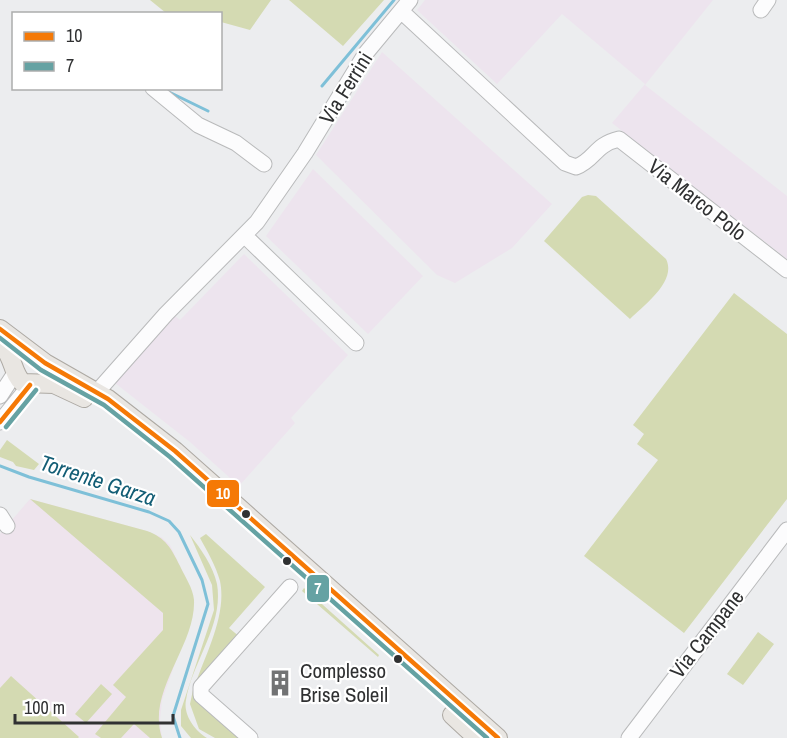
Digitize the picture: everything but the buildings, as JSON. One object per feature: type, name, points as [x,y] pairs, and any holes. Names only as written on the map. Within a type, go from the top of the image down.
[{"type":"main road","points":[[0,329],[39,358],[97,392],[175,452],[498,738]]},
{"type":"main road","points":[[0,342],[10,354],[20,381],[61,386],[82,396],[168,461],[477,738]]},
{"type":"main road","points":[[15,369],[24,355],[39,358]]},
{"type":"main road","points":[[34,384],[46,372],[39,358]]},
{"type":"street","name":"Via Marco Polo","points":[[405,5],[566,163],[576,167],[584,164],[604,142],[619,139],[787,270]]},
{"type":"street","name":"Via Ferrini","points":[[97,392],[166,314],[245,236],[275,171],[405,5]]},
{"type":"street","points":[[155,90],[198,125],[236,142],[275,171]]},
{"type":"street","points":[[245,236],[356,343]]},
{"type":"street","points":[[0,396],[15,369]]},
{"type":"street","points":[[0,422],[34,384]]},
{"type":"street","name":"Via Campane","points":[[629,738],[787,530]]},
{"type":"street","points":[[250,738],[201,695],[201,687],[290,586]]},
{"type":"shaded area","points":[[425,0],[713,0],[645,85],[787,196],[787,259],[612,123],[645,84],[562,14],[497,84],[417,10]]},
{"type":"shaded area","points":[[382,52],[552,204],[512,248],[455,283],[437,275],[316,155]]},
{"type":"shaded area","points":[[313,169],[423,276],[368,334],[266,236]]},
{"type":"shaded area","points":[[244,254],[348,355],[291,418],[295,423],[239,486],[190,442],[115,383],[175,316],[180,320]]},
{"type":"shaded area","points":[[30,499],[147,531],[161,537],[170,545],[191,589],[194,601],[192,616],[162,700],[160,720],[162,738],[0,738],[0,534]]},
{"type":"green space","points":[[150,0],[271,0],[250,30],[222,22],[222,12],[165,12]]},
{"type":"green space","points":[[289,0],[384,0],[343,46]]},
{"type":"green space","points":[[596,196],[666,259],[667,276],[663,284],[658,292],[630,319],[544,241],[582,197]]},
{"type":"green space","points":[[734,293],[787,334],[787,499],[684,633],[584,556],[658,460],[637,444],[644,434],[633,425]]},
{"type":"green space","points":[[7,440],[39,464],[34,470],[16,466],[13,462],[0,457],[0,450]]},
{"type":"green space","points":[[30,499],[147,531],[163,540],[174,554],[193,596],[193,617],[161,703],[159,720],[162,738],[150,738],[134,724],[121,738],[101,738],[95,734],[126,697],[113,685],[163,630],[163,613]]},
{"type":"green space","points":[[206,534],[265,587],[229,628],[240,637],[195,685],[214,634],[221,607],[220,581],[200,538]]},
{"type":"green space","points":[[190,535],[210,564],[217,584],[218,599],[212,629],[194,672],[186,700],[188,717],[198,731],[207,738],[191,738],[181,726],[181,710],[214,610],[212,585]]},
{"type":"green space","points":[[304,588],[379,655],[378,657],[302,591]]},
{"type":"green space","points":[[758,632],[774,644],[743,685],[727,674]]},
{"type":"green space","points":[[11,676],[79,737],[0,738],[0,688]]},
{"type":"green space","points":[[101,684],[112,694],[86,723],[75,714]]},
{"type":"green space","points":[[193,690],[194,695],[243,738],[215,738],[199,729],[190,704]]},
{"type":"waterway","points":[[322,86],[394,0]]},
{"type":"waterway","points":[[169,92],[208,111]]},
{"type":"waterway","name":"Torrente Garza","points":[[0,466],[29,477],[149,512],[169,521],[179,532],[202,580],[208,604],[173,716],[180,738]]},
{"type":"transit line","name":"10","points":[[0,329],[45,363],[108,399],[175,451],[498,738]]},
{"type":"transit line","name":"7","points":[[0,338],[41,370],[104,405],[170,457],[487,738]]},
{"type":"transit line","name":"10","points":[[0,422],[30,385]]},
{"type":"transit line","name":"7","points":[[6,427],[36,390]]},
{"type":"place","name":"Complesso Brise Soleil","points":[[280,683]]}]
